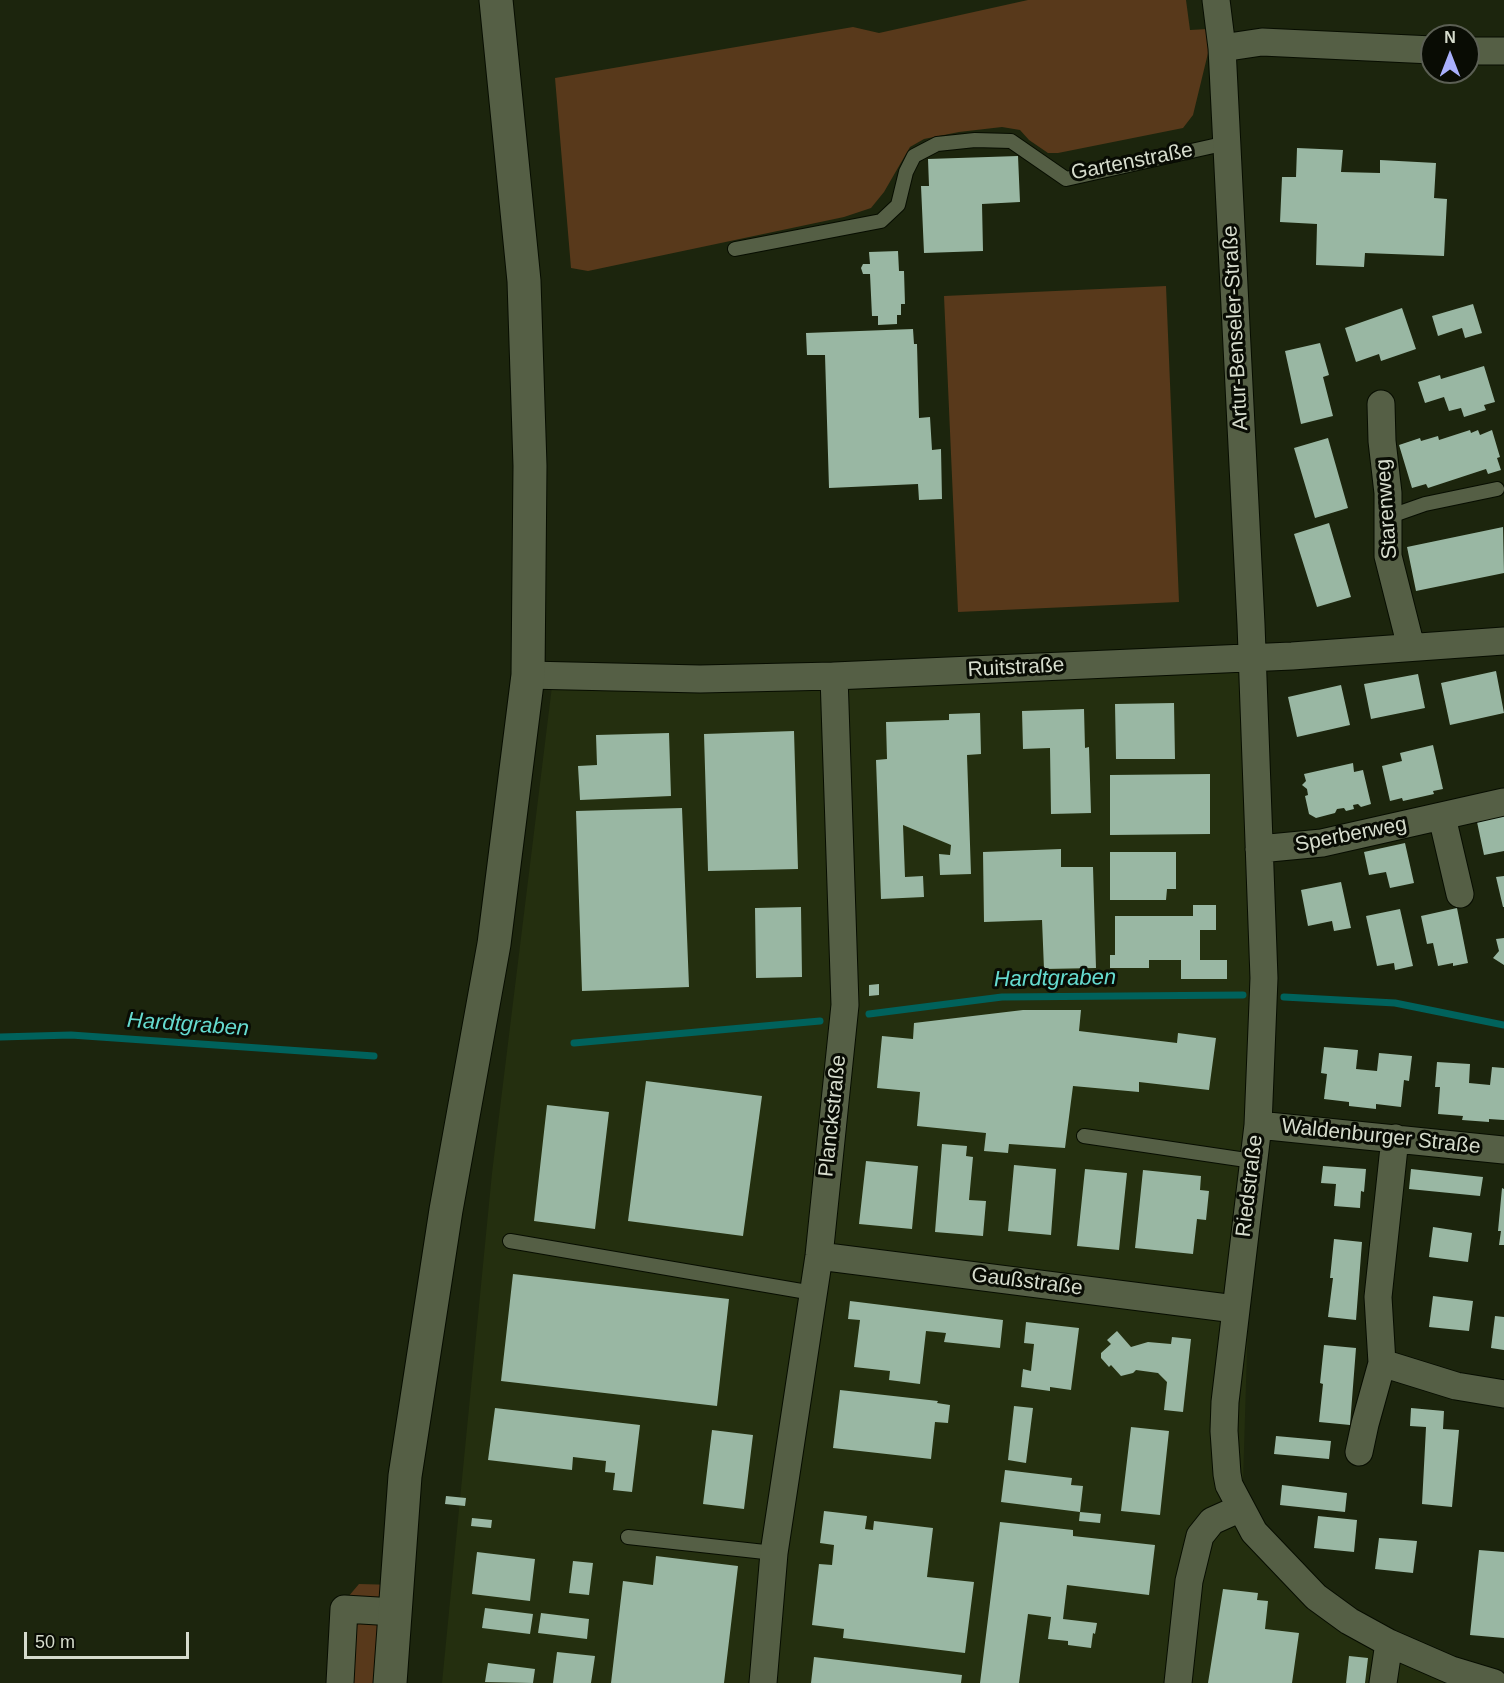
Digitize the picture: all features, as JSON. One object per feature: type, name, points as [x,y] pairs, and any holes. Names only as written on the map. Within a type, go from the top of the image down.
[{"type":"main road","points":[[390,1683],[405,1476],[446,1210],[494,944],[528,675],[531,466],[524,281],[496,0]]},
{"type":"street","name":"Artur-Benseler-Straße","points":[[1216,0],[1222,48],[1252,657]]},
{"type":"street","points":[[1222,48],[1262,42],[1420,49]]},
{"type":"street","points":[[1480,51],[1504,51]]},
{"type":"street","name":"Starenweg","points":[[1381,404],[1382,441],[1388,493],[1388,556],[1411,647]]},
{"type":"street","name":"Ruitstraße","points":[[528,675],[700,679],[834,676],[1292,656],[1504,641]]},
{"type":"street","name":"Riedstraße","points":[[1252,657],[1264,978],[1258,1125],[1235,1309],[1224,1431],[1229,1485],[1254,1532],[1316,1597],[1349,1621],[1389,1643],[1451,1670],[1494,1683]]},
{"type":"street","name":"Planckstraße","points":[[763,1683],[774,1553],[819,1256],[845,1005],[834,676]]},
{"type":"street","name":"Sperberweg","points":[[1259,849],[1322,843],[1504,802]]},
{"type":"street","points":[[1442,817],[1460,894]]},
{"type":"street","name":"Waldenburger Straße","points":[[1258,1125],[1504,1150]]},
{"type":"street","points":[[1359,1452],[1382,1363],[1378,1297],[1395,1138]]},
{"type":"street","name":"Gaußstraße","points":[[819,1256],[1235,1309]]},
{"type":"street","points":[[1382,1363],[1456,1386],[1504,1394]]},
{"type":"street","points":[[1178,1683],[1189,1581],[1200,1536],[1212,1521],[1241,1508]]},
{"type":"street","points":[[340,1683],[344,1609],[395,1612]]},
{"type":"street","points":[[1383,1683],[1389,1643]]},
{"type":"lane","name":"Gartenstraße","points":[[735,249],[881,221],[898,206],[906,172],[914,156],[937,144],[975,140],[1011,141],[1066,179],[1227,143]]},
{"type":"lane","points":[[1388,517],[1425,504],[1497,489]]},
{"type":"lane","points":[[1084,1136],[1253,1161]]},
{"type":"lane","points":[[510,1241],[813,1293]]},
{"type":"lane","points":[[628,1537],[774,1553]]},
{"type":"shaded area","points":[[1028,0],[1186,0],[1190,30],[1208,29],[1209,49],[1193,115],[1183,128],[1058,153],[1048,153],[1029,140],[1020,130],[1002,127],[924,139],[910,147],[884,192],[871,208],[844,217],[588,271],[571,268],[555,78],[853,27],[879,33]]},
{"type":"shaded area","points":[[1166,286],[1179,602],[958,612],[944,296]]},
{"type":"shaded area","points":[[1264,647],[1256,1165],[1243,1483],[1272,1541],[1358,1624],[1504,1673],[1504,1683],[442,1683],[492,1173],[553,678]]},
{"type":"shaded area","points":[[359,1584],[397,1585],[390,1683],[326,1683],[331,1617]]},
{"type":"building","points":[[1297,148],[1343,150],[1341,172],[1380,173],[1380,160],[1436,163],[1434,198],[1447,199],[1444,256],[1365,253],[1364,267],[1316,265],[1317,224],[1280,222],[1282,177],[1296,177]]},
{"type":"building","points":[[1018,156],[1020,202],[982,204],[983,251],[924,253],[921,186],[929,186],[928,159]]},
{"type":"building","points":[[898,251],[899,271],[904,271],[905,304],[901,304],[901,315],[897,315],[897,324],[878,325],[878,316],[872,316],[870,274],[863,274],[861,268],[863,264],[870,264],[869,252]]},
{"type":"building","points":[[1473,304],[1482,333],[1465,338],[1462,328],[1438,336],[1432,316]]},
{"type":"building","points":[[1402,308],[1416,349],[1381,361],[1379,354],[1356,362],[1345,328]]},
{"type":"building","points":[[913,329],[914,344],[917,344],[919,418],[930,417],[932,450],[941,449],[942,499],[919,500],[918,484],[829,488],[825,355],[807,355],[806,333]]},
{"type":"building","points":[[1320,343],[1329,375],[1323,377],[1333,416],[1301,424],[1285,351]]},
{"type":"building","points":[[1484,366],[1495,402],[1484,405],[1486,410],[1464,417],[1461,408],[1449,411],[1444,397],[1425,403],[1418,382],[1440,375],[1441,379]]},
{"type":"building","points":[[1470,430],[1471,433],[1478,430],[1480,435],[1492,430],[1500,457],[1497,458],[1501,470],[1488,474],[1486,469],[1428,488],[1426,484],[1412,488],[1399,445],[1420,438],[1421,441],[1438,436],[1439,440]]},
{"type":"building","points":[[1328,438],[1348,508],[1315,518],[1294,448]]},
{"type":"building","points":[[1329,523],[1351,597],[1317,607],[1294,534]]},
{"type":"building","points":[[1503,527],[1504,573],[1416,591],[1407,547]]},
{"type":"building","points":[[1496,671],[1504,713],[1450,725],[1441,683]]},
{"type":"building","points":[[1418,674],[1425,708],[1371,719],[1364,684]]},
{"type":"building","points":[[1341,685],[1350,725],[1297,737],[1288,697]]},
{"type":"building","points":[[1174,703],[1175,759],[1116,759],[1115,704]]},
{"type":"building","points":[[1084,709],[1085,748],[1089,747],[1091,813],[1051,814],[1050,748],[1023,749],[1022,711]]},
{"type":"building","points":[[980,713],[981,754],[967,755],[971,874],[940,875],[939,854],[950,855],[951,845],[903,825],[905,877],[923,876],[924,897],[881,899],[876,760],[887,759],[886,722],[949,720],[949,714]]},
{"type":"building","points":[[794,731],[798,869],[708,871],[704,734]]},
{"type":"building","points":[[669,733],[671,796],[580,800],[578,766],[597,765],[596,735]]},
{"type":"building","points":[[1433,745],[1443,789],[1433,791],[1434,794],[1403,801],[1402,798],[1390,801],[1382,766],[1402,761],[1400,753]]},
{"type":"building","points":[[1353,763],[1354,772],[1363,770],[1371,804],[1361,807],[1358,804],[1353,805],[1354,809],[1346,811],[1344,808],[1337,809],[1335,813],[1316,818],[1309,814],[1305,796],[1308,795],[1307,789],[1302,785],[1306,781],[1304,774]]},
{"type":"building","points":[[1210,774],[1210,834],[1110,835],[1110,775]]},
{"type":"building","points":[[682,808],[689,987],[582,991],[576,811]]},
{"type":"building","points":[[1504,816],[1504,851],[1484,855],[1477,822]]},
{"type":"building","points":[[1405,843],[1414,883],[1390,888],[1386,872],[1369,875],[1364,852]]},
{"type":"building","points":[[1061,849],[1061,867],[1093,867],[1096,968],[1044,969],[1042,920],[984,922],[983,852]]},
{"type":"building","points":[[1110,852],[1176,852],[1176,889],[1167,889],[1166,900],[1110,900]]},
{"type":"building","points":[[1504,876],[1504,907],[1503,907],[1496,877]]},
{"type":"building","points":[[1341,882],[1351,928],[1334,931],[1332,921],[1308,926],[1301,890]]},
{"type":"building","points":[[1193,905],[1216,905],[1216,930],[1200,930],[1200,960],[1227,960],[1227,979],[1181,979],[1181,960],[1149,960],[1149,968],[1110,968],[1110,955],[1115,955],[1115,916],[1193,916]]},
{"type":"building","points":[[801,907],[802,977],[756,978],[755,908]]},
{"type":"building","points":[[1457,908],[1468,963],[1438,966],[1433,943],[1427,944],[1421,916]]},
{"type":"building","points":[[1400,909],[1413,966],[1395,970],[1394,963],[1377,966],[1366,916]]},
{"type":"building","points":[[1504,938],[1504,965],[1493,958],[1499,951],[1496,939]]},
{"type":"building","points":[[879,984],[879,995],[869,996],[869,985]]},
{"type":"building","points":[[1023,1010],[1081,1010],[1079,1031],[1177,1043],[1178,1033],[1216,1038],[1209,1090],[1139,1082],[1139,1092],[1073,1086],[1065,1148],[1009,1144],[1008,1153],[984,1151],[986,1133],[917,1126],[920,1092],[877,1088],[882,1036],[913,1039],[914,1023]]},
{"type":"building","points":[[1324,1047],[1358,1050],[1356,1069],[1377,1071],[1379,1053],[1412,1056],[1409,1081],[1404,1080],[1401,1107],[1376,1104],[1376,1109],[1349,1106],[1349,1102],[1324,1099],[1327,1074],[1321,1073]]},
{"type":"building","points":[[1437,1062],[1470,1064],[1469,1083],[1490,1085],[1492,1067],[1504,1068],[1504,1120],[1489,1119],[1489,1122],[1462,1120],[1463,1116],[1438,1114],[1440,1087],[1435,1087]]},
{"type":"building","points":[[646,1081],[762,1096],[743,1236],[628,1221]]},
{"type":"building","points":[[547,1105],[609,1112],[595,1229],[534,1221]]},
{"type":"building","points":[[942,1144],[967,1146],[966,1156],[973,1157],[969,1200],[986,1201],[983,1236],[935,1232]]},
{"type":"building","points":[[866,1161],[918,1166],[912,1229],[859,1224]]},
{"type":"building","points":[[1014,1165],[1056,1169],[1051,1235],[1008,1231]]},
{"type":"building","points":[[1323,1166],[1366,1169],[1360,1208],[1334,1206],[1336,1184],[1321,1183]]},
{"type":"building","points":[[1085,1169],[1127,1173],[1119,1250],[1077,1246]]},
{"type":"building","points":[[1411,1169],[1483,1177],[1480,1196],[1409,1189]]},
{"type":"building","points":[[1143,1170],[1201,1176],[1200,1190],[1209,1191],[1206,1220],[1197,1219],[1193,1254],[1135,1248]]},
{"type":"building","points":[[1502,1188],[1504,1189],[1504,1245],[1499,1245],[1501,1231],[1498,1231]]},
{"type":"building","points":[[1433,1227],[1472,1233],[1468,1262],[1429,1257]]},
{"type":"building","points":[[1334,1239],[1362,1242],[1356,1320],[1328,1317],[1333,1278],[1330,1278]]},
{"type":"building","points":[[513,1274],[729,1299],[717,1406],[501,1381]]},
{"type":"building","points":[[1433,1296],[1473,1301],[1469,1331],[1429,1327]]},
{"type":"building","points":[[850,1301],[1003,1320],[1000,1348],[944,1342],[946,1333],[926,1331],[920,1384],[889,1380],[890,1371],[854,1367],[860,1320],[848,1319]]},
{"type":"building","points":[[1495,1316],[1504,1317],[1504,1350],[1491,1348]]},
{"type":"building","points":[[1026,1322],[1079,1328],[1071,1390],[1050,1387],[1050,1391],[1021,1387],[1023,1369],[1031,1371],[1034,1344],[1024,1343]]},
{"type":"building","points":[[1117,1331],[1131,1347],[1148,1342],[1171,1344],[1172,1337],[1191,1339],[1183,1412],[1164,1410],[1167,1382],[1158,1373],[1136,1370],[1121,1376],[1101,1358],[1101,1353],[1111,1344],[1107,1340]]},
{"type":"building","points":[[1324,1345],[1356,1348],[1350,1425],[1319,1422]]},
{"type":"building","points":[[840,1390],[938,1401],[937,1403],[950,1405],[948,1423],[935,1422],[931,1459],[833,1448]]},
{"type":"building","points":[[1014,1406],[1033,1408],[1026,1463],[1008,1460]]},
{"type":"building","points":[[495,1408],[640,1425],[632,1492],[613,1490],[615,1473],[605,1472],[606,1461],[573,1457],[572,1470],[488,1460]]},
{"type":"building","points":[[1411,1408],[1444,1411],[1443,1429],[1459,1430],[1452,1507],[1422,1504],[1426,1427],[1410,1426]]},
{"type":"building","points":[[1131,1427],[1169,1431],[1160,1515],[1121,1511]]},
{"type":"building","points":[[712,1430],[753,1435],[744,1509],[703,1504]]},
{"type":"building","points":[[1276,1436],[1331,1441],[1329,1459],[1274,1454]]},
{"type":"building","points":[[1005,1470],[1072,1478],[1071,1485],[1083,1486],[1080,1512],[1001,1502]]},
{"type":"building","points":[[1282,1485],[1347,1493],[1345,1512],[1280,1505]]},
{"type":"building","points":[[446,1496],[466,1498],[465,1506],[445,1504]]},
{"type":"building","points":[[824,1511],[867,1516],[865,1529],[873,1530],[874,1521],[933,1528],[927,1577],[974,1582],[965,1653],[843,1638],[844,1629],[812,1625],[819,1564],[832,1565],[834,1545],[820,1543]]},
{"type":"building","points":[[1080,1512],[1101,1514],[1100,1523],[1079,1521]]},
{"type":"building","points":[[1318,1516],[1357,1520],[1354,1552],[1314,1548]]},
{"type":"building","points":[[472,1518],[492,1520],[491,1528],[471,1526]]},
{"type":"building","points":[[1000,1522],[1073,1530],[1073,1536],[1155,1545],[1149,1595],[1067,1585],[1063,1619],[1097,1623],[1091,1648],[1068,1645],[1068,1641],[1048,1639],[1051,1617],[1028,1614],[1019,1683],[980,1683]]},
{"type":"building","points":[[1379,1538],[1417,1541],[1413,1573],[1375,1569]]},
{"type":"building","points":[[1479,1550],[1504,1552],[1504,1638],[1470,1635]]},
{"type":"building","points":[[477,1552],[535,1559],[530,1601],[472,1594]]},
{"type":"building","points":[[656,1556],[738,1566],[724,1683],[611,1683],[623,1581],[653,1585]]},
{"type":"building","points":[[573,1561],[593,1563],[589,1595],[569,1593]]},
{"type":"building","points":[[1223,1589],[1258,1593],[1257,1600],[1268,1601],[1265,1629],[1299,1633],[1292,1683],[1208,1683]]},
{"type":"building","points":[[485,1608],[533,1614],[530,1634],[482,1628]]},
{"type":"building","points":[[541,1613],[589,1619],[587,1639],[538,1633]]},
{"type":"building","points":[[557,1652],[595,1656],[591,1683],[553,1683]]},
{"type":"building","points":[[1349,1656],[1368,1658],[1365,1683],[1346,1683]]},
{"type":"building","points":[[814,1657],[962,1675],[961,1683],[811,1683]]},
{"type":"building","points":[[488,1663],[535,1669],[533,1683],[485,1682]]},
{"type":"waterway","name":"Hardtgraben","points":[[869,1014],[1002,997],[1243,995]]},
{"type":"waterway","name":"Hardtgraben","points":[[1284,997],[1395,1003],[1504,1025]]},
{"type":"waterway","name":"Hardtgraben","points":[[574,1043],[820,1021]]},
{"type":"waterway","name":"Hardtgraben","points":[[0,1037],[71,1035],[374,1056]]}]
